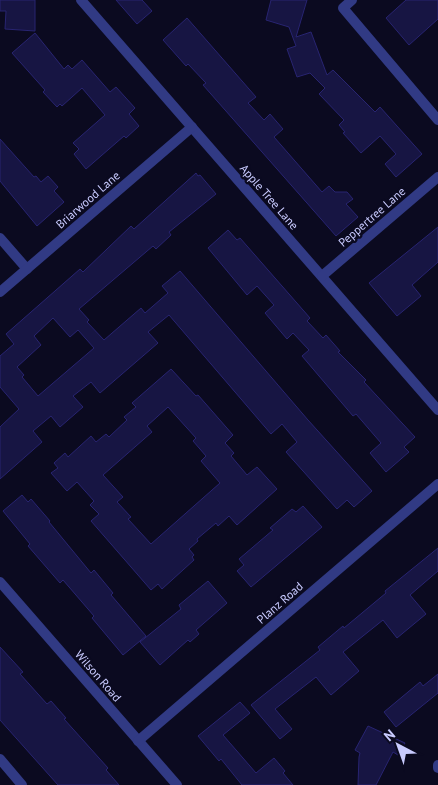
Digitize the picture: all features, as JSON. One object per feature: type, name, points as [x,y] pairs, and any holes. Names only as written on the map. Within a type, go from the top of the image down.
[{"type":"street","name":"Apple Tree Lane","points":[[81,0],[438,410]]},
{"type":"street","points":[[352,0],[343,8],[438,120]]},
{"type":"street","name":"Briarwood Lane","points":[[0,292],[192,127]]},
{"type":"street","name":"Peppertree Lane","points":[[322,276],[438,177]]},
{"type":"street","points":[[0,238],[27,269]]},
{"type":"street","name":"Planz Road","points":[[138,741],[438,484]]},
{"type":"street","name":"Wilson Road","points":[[1,584],[177,785]]},
{"type":"street","points":[[0,759],[22,785]]},
{"type":"building","points":[[0,0],[35,0],[35,31],[5,29],[6,11],[0,11]]},
{"type":"building","points":[[116,0],[142,0],[152,11],[137,24]]},
{"type":"building","points":[[271,0],[307,0],[296,37],[311,32],[327,75],[333,70],[375,112],[380,107],[422,154],[396,177],[385,164],[396,154],[380,136],[361,153],[343,133],[345,132],[339,125],[344,120],[319,94],[325,88],[310,73],[297,77],[287,49],[296,46],[289,27],[266,20]]},
{"type":"building","points":[[406,0],[438,0],[438,19],[409,45],[386,18]]},
{"type":"building","points":[[187,18],[256,97],[248,103],[264,120],[270,114],[283,129],[274,137],[322,192],[329,186],[335,192],[347,192],[353,199],[346,204],[358,217],[336,236],[203,85],[206,83],[188,64],[186,66],[163,40]]},
{"type":"building","points":[[35,33],[64,69],[68,65],[72,69],[82,60],[110,92],[116,87],[135,108],[129,114],[139,126],[126,138],[124,136],[86,169],[74,154],[79,149],[73,143],[105,115],[82,88],[62,106],[60,104],[57,107],[43,92],[45,90],[12,53]]},
{"type":"building","points":[[0,139],[34,177],[36,176],[41,182],[48,176],[58,187],[54,191],[64,202],[37,226],[0,181]]},
{"type":"building","points":[[196,173],[198,176],[200,175],[216,194],[169,232],[171,235],[156,249],[153,246],[79,309],[89,320],[87,322],[104,340],[141,308],[145,313],[168,293],[162,286],[180,271],[308,420],[372,491],[354,507],[347,500],[337,509],[286,452],[297,442],[282,424],[271,434],[169,315],[148,332],[158,343],[100,393],[91,382],[73,396],[83,407],[60,427],[51,416],[33,431],[42,442],[0,479],[0,427],[19,409],[0,387],[0,356],[14,344],[6,334],[80,269],[83,272],[131,226],[134,229]],"holes":[[[53,318],[70,337],[78,330],[94,348],[38,396],[22,377],[24,375],[17,367],[41,345],[34,336]]]},
{"type":"building","points":[[438,227],[438,262],[412,285],[421,296],[397,316],[369,283]]},
{"type":"building","points":[[228,230],[237,240],[240,238],[310,318],[307,321],[323,338],[326,335],[340,351],[338,352],[366,380],[364,382],[415,437],[404,447],[409,452],[386,472],[370,453],[381,443],[356,414],[353,416],[302,356],[309,350],[293,333],[287,339],[265,313],[274,305],[257,286],[247,295],[208,248]]},
{"type":"building","points":[[171,369],[196,396],[198,395],[233,435],[225,443],[234,453],[231,456],[247,475],[257,467],[277,489],[237,525],[229,516],[218,526],[216,523],[197,539],[198,541],[189,549],[194,555],[192,557],[194,560],[162,589],[158,584],[151,590],[91,521],[99,514],[90,505],[94,501],[77,482],[67,491],[51,473],[58,468],[54,463],[65,453],[68,457],[91,436],[96,442],[106,434],[109,437],[127,420],[124,417],[136,407],[132,403]],"holes":[[[168,407],[196,438],[193,441],[206,456],[201,461],[220,483],[151,544],[128,519],[131,517],[117,502],[123,497],[103,475],[152,432],[147,426]]]},
{"type":"building","points":[[22,495],[28,502],[31,499],[91,573],[94,570],[113,593],[111,595],[146,636],[123,655],[92,618],[94,616],[63,580],[60,583],[28,546],[30,544],[3,511]]},
{"type":"building","points":[[303,506],[322,527],[251,587],[237,571],[244,565],[239,559],[273,530],[270,528],[292,509],[296,512]]},
{"type":"building","points":[[438,548],[438,571],[410,595],[426,614],[397,638],[383,620],[343,652],[359,671],[331,695],[316,677],[275,709],[292,729],[280,739],[251,705],[320,650],[318,647],[343,626],[344,628],[386,593],[385,591]]},
{"type":"building","points":[[208,581],[227,603],[196,630],[199,634],[190,642],[188,640],[160,665],[140,642],[181,609],[179,605]]},
{"type":"building","points":[[0,647],[23,672],[20,674],[47,704],[51,701],[66,718],[64,719],[108,768],[106,770],[119,785],[58,785],[0,720]]},
{"type":"building","points":[[438,674],[438,693],[396,727],[384,712],[420,682],[423,686]]},
{"type":"building","points":[[240,702],[250,713],[223,735],[256,773],[274,758],[285,771],[283,773],[293,785],[242,785],[221,759],[219,761],[198,736]]},
{"type":"building","points":[[368,726],[405,743],[398,755],[393,752],[376,785],[358,785],[360,753],[355,750]]}]
